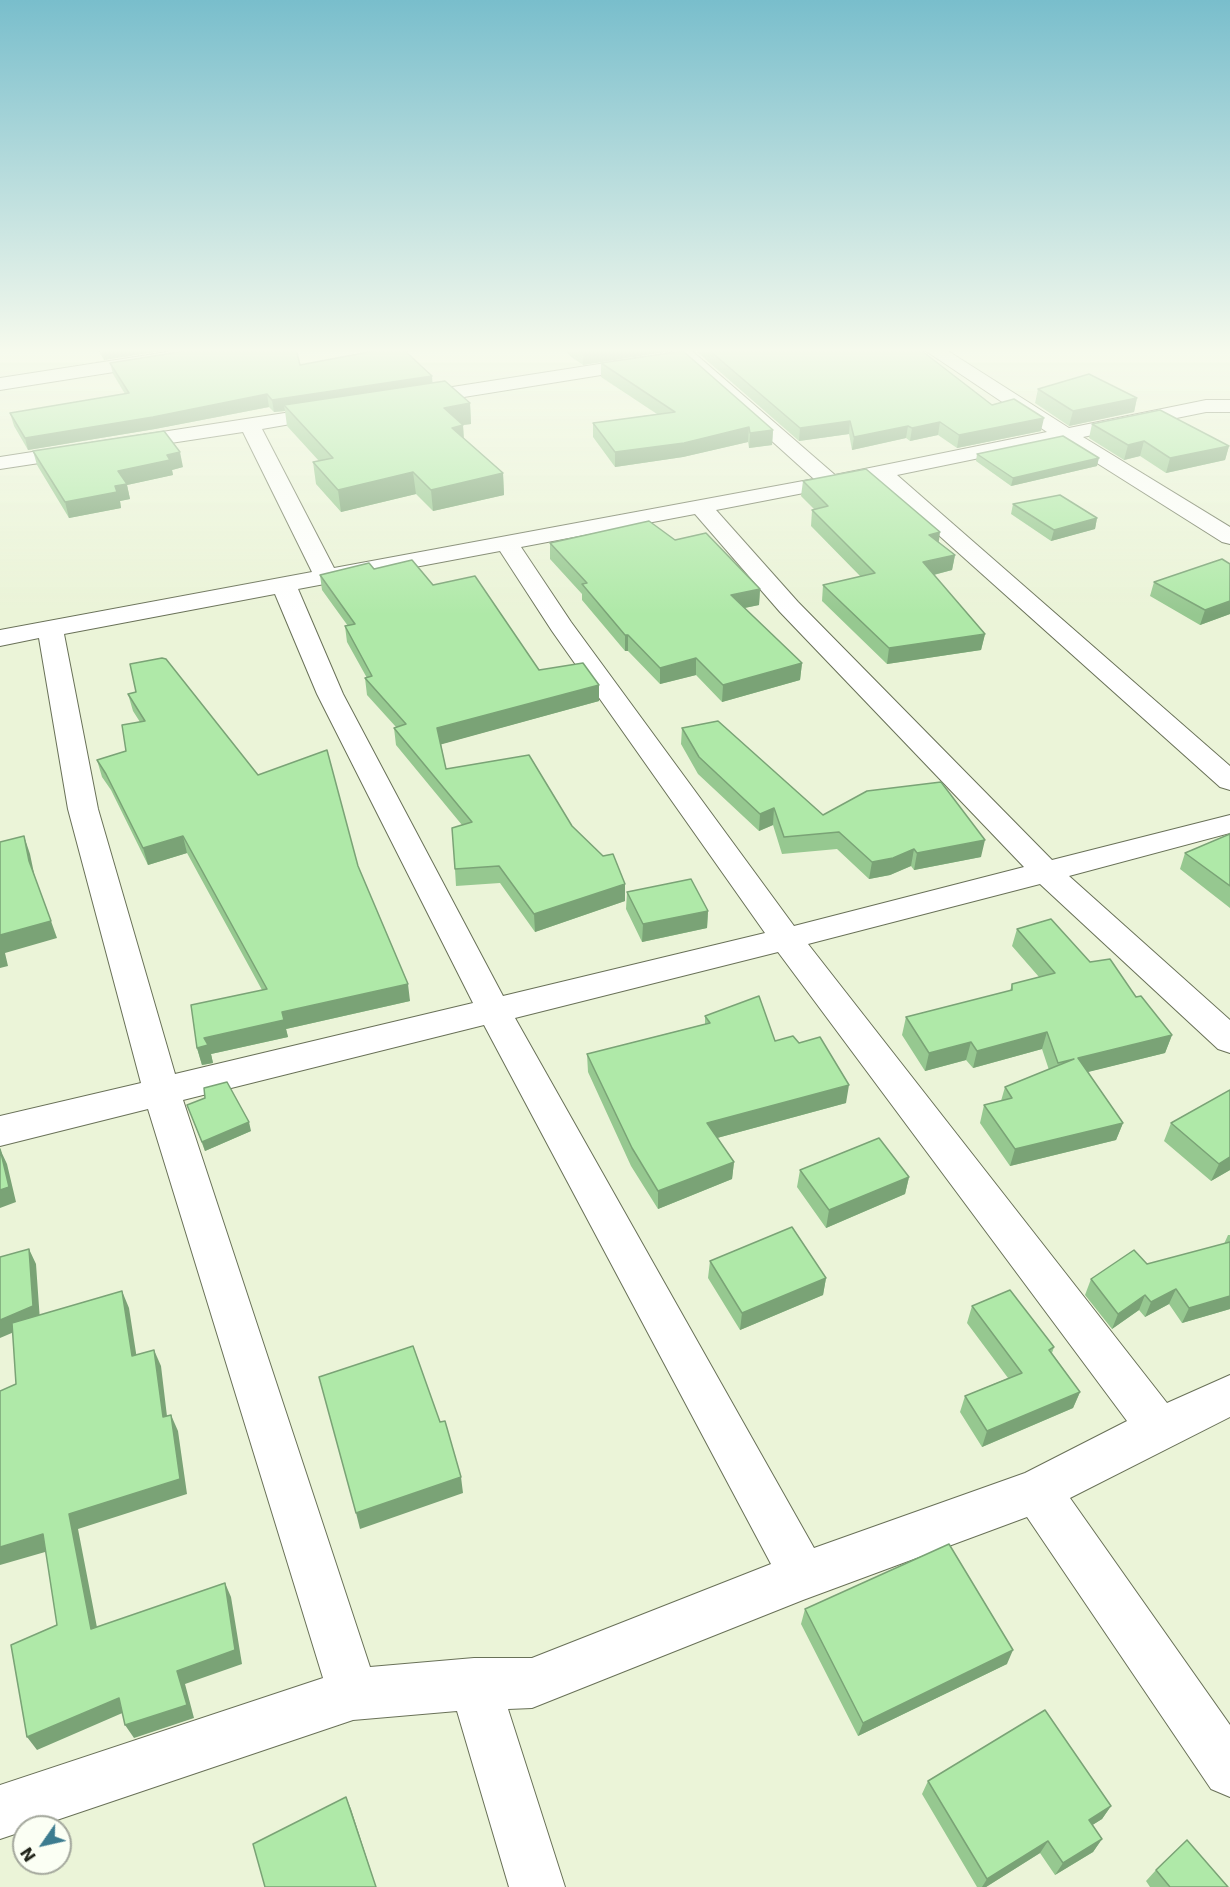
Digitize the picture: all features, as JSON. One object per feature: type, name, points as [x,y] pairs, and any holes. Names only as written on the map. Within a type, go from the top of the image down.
[{"type":"street","points":[[0,463],[153,439]]},
{"type":"street","points":[[257,439],[326,576]]},
{"type":"street","points":[[782,439],[831,482]]},
{"type":"street","points":[[0,638],[507,544],[1045,439]]},
{"type":"street","points":[[1073,439],[1230,537]]},
{"type":"street","points":[[881,471],[1230,781]]},
{"type":"street","points":[[701,507],[789,607],[1047,873],[1230,1040]]},
{"type":"street","points":[[507,544],[561,626],[786,939],[1159,1428]]},
{"type":"street","points":[[283,584],[330,694],[494,1011],[803,1576]]},
{"type":"street","points":[[50,629],[83,809],[161,1090],[353,1694]]},
{"type":"street","points":[[0,1131],[786,939],[1230,824]]},
{"type":"street","points":[[0,1812],[353,1694],[474,1684],[532,1683],[803,1576],[1038,1491],[1159,1428],[1230,1395]]},
{"type":"street","points":[[1038,1491],[1230,1770]]},
{"type":"street","points":[[474,1684],[537,1887]]},
{"type":"building","points":[[111,439],[170,439],[180,452],[167,455],[170,460],[118,471],[127,484],[115,486],[117,492],[65,502],[33,451]]},
{"type":"building","points":[[315,439],[465,439],[503,473],[431,490],[413,472],[338,490],[313,462],[333,458]]},
{"type":"building","points":[[605,439],[700,439],[684,443],[615,452]]},
{"type":"building","points":[[1048,439],[1068,439],[1099,458],[1013,478],[977,454]]},
{"type":"building","points":[[1118,439],[1216,439],[1229,446],[1170,458],[1144,441],[1128,445]]},
{"type":"building","points":[[866,469],[940,532],[929,535],[955,555],[923,562],[985,634],[889,648],[823,585],[875,573],[812,510],[828,506],[803,481]]},
{"type":"building","points":[[1060,495],[1097,518],[1054,530],[1013,504]]},
{"type":"building","points":[[649,521],[675,540],[706,533],[760,589],[731,595],[802,663],[723,685],[696,658],[660,668],[628,635],[625,635],[582,584],[587,583],[550,543]]},
{"type":"building","points":[[1222,559],[1230,564],[1230,601],[1205,610],[1154,582]]},
{"type":"building","points":[[412,560],[433,585],[475,576],[539,670],[583,663],[599,685],[437,728],[446,769],[529,755],[572,826],[603,856],[613,854],[625,884],[534,914],[499,866],[455,869],[452,828],[472,822],[394,728],[406,724],[365,678],[372,676],[345,626],[355,624],[320,575],[369,563],[374,569]]},
{"type":"building","points":[[166,659],[258,775],[327,750],[358,866],[408,984],[282,1012],[284,1020],[204,1038],[208,1045],[197,1048],[191,1005],[267,989],[183,836],[143,848],[97,760],[126,751],[122,725],[145,721],[128,694],[136,692],[130,664]]},
{"type":"building","points":[[718,721],[823,815],[867,791],[941,782],[985,840],[917,853],[914,849],[893,858],[872,862],[839,832],[784,837],[774,808],[760,814],[699,757],[682,728]]},
{"type":"building","points":[[1230,834],[1230,886],[1185,853]]},
{"type":"building","points":[[24,836],[29,861],[51,921],[0,935],[0,842]]},
{"type":"building","points":[[691,879],[708,911],[643,924],[627,892]]},
{"type":"building","points":[[1051,919],[1090,962],[1110,959],[1136,997],[1141,996],[1172,1035],[1078,1058],[1123,1123],[1015,1149],[984,1105],[1012,1098],[1005,1087],[1074,1059],[1058,1063],[1047,1032],[977,1051],[971,1042],[929,1053],[906,1017],[1012,990],[1012,984],[1055,973],[1017,929]]},
{"type":"building","points":[[759,996],[775,1041],[793,1036],[799,1043],[820,1037],[849,1085],[707,1123],[734,1162],[658,1191],[632,1148],[587,1054],[710,1023],[705,1016]]},
{"type":"building","points":[[227,1082],[249,1122],[202,1142],[187,1105],[205,1098],[204,1088]]},
{"type":"building","points":[[1230,1090],[1230,1157],[1219,1164],[1171,1123]]},
{"type":"building","points":[[879,1138],[909,1177],[829,1210],[800,1170]]},
{"type":"building","points":[[0,1149],[9,1187],[0,1190]]},
{"type":"building","points":[[792,1227],[826,1278],[742,1313],[710,1261]]},
{"type":"building","points":[[1230,1242],[1230,1296],[1189,1308],[1176,1289],[1151,1302],[1145,1295],[1118,1314],[1091,1279],[1134,1250],[1147,1264]]},
{"type":"building","points":[[29,1249],[33,1306],[0,1320],[0,1257]]},
{"type":"building","points":[[1010,1290],[1054,1347],[1049,1350],[1080,1392],[987,1431],[965,1396],[1022,1373],[972,1306]]},
{"type":"building","points":[[122,1291],[132,1356],[154,1350],[163,1417],[171,1415],[180,1479],[69,1514],[91,1629],[225,1583],[235,1650],[177,1671],[187,1705],[125,1725],[119,1698],[27,1737],[11,1645],[57,1625],[43,1534],[0,1547],[0,1391],[16,1384],[12,1323]]},
{"type":"building","points":[[413,1346],[440,1422],[445,1421],[461,1477],[356,1513],[319,1377]]},
{"type":"building","points":[[949,1544],[1013,1650],[863,1723],[805,1609]]},
{"type":"building","points":[[1045,1710],[1111,1806],[1089,1820],[1102,1839],[1063,1863],[1048,1841],[987,1879],[928,1781]]},
{"type":"building","points":[[346,1797],[376,1887],[265,1887],[253,1844]]},
{"type":"building","points":[[1187,1840],[1228,1887],[1170,1887],[1156,1870]]}]
